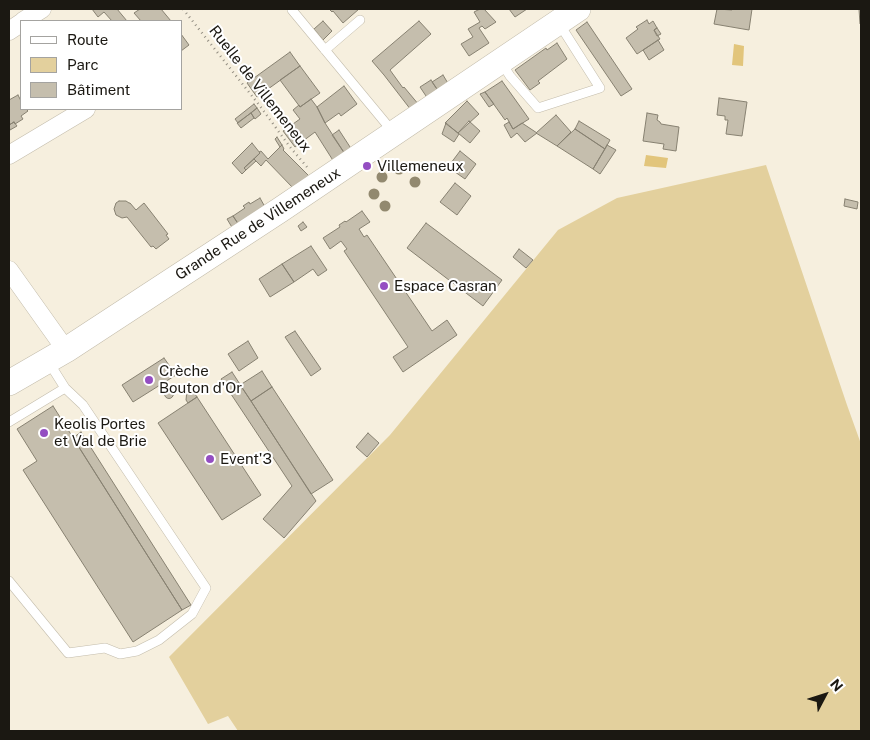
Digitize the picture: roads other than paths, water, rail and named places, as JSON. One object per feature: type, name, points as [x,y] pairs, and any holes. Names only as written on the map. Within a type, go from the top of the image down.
[{"type":"main road","name":"Grande Rue de Villemeneux","points":[[9,383],[57,355],[320,183],[568,15]]},
{"type":"street","points":[[25,20],[42,9]]},
{"type":"street","points":[[9,31],[20,23]]},
{"type":"street","points":[[9,155],[84,110]]},
{"type":"street","points":[[9,270],[57,355]]},
{"type":"lane","points":[[292,9],[394,134]]},
{"type":"lane","points":[[500,62],[538,108],[600,88],[568,15]]},
{"type":"lane","points":[[324,50],[360,20]]},
{"type":"lane","points":[[9,581],[68,653],[105,648],[120,654],[137,651],[158,640],[192,614],[206,588],[83,405],[65,388],[57,355]]},
{"type":"lane","points":[[9,422],[65,388]]},
{"type":"place","name":"Villemeneux","points":[[367,166]]},
{"type":"place","name":"Espace Casran","points":[[384,286]]},
{"type":"place","name":"Crèche Bouton d'Or","points":[[149,380]]},
{"type":"place","name":"Keolis Portes et Val de Brie","points":[[44,433]]},
{"type":"place","name":"Event'3","points":[[210,459]]}]
